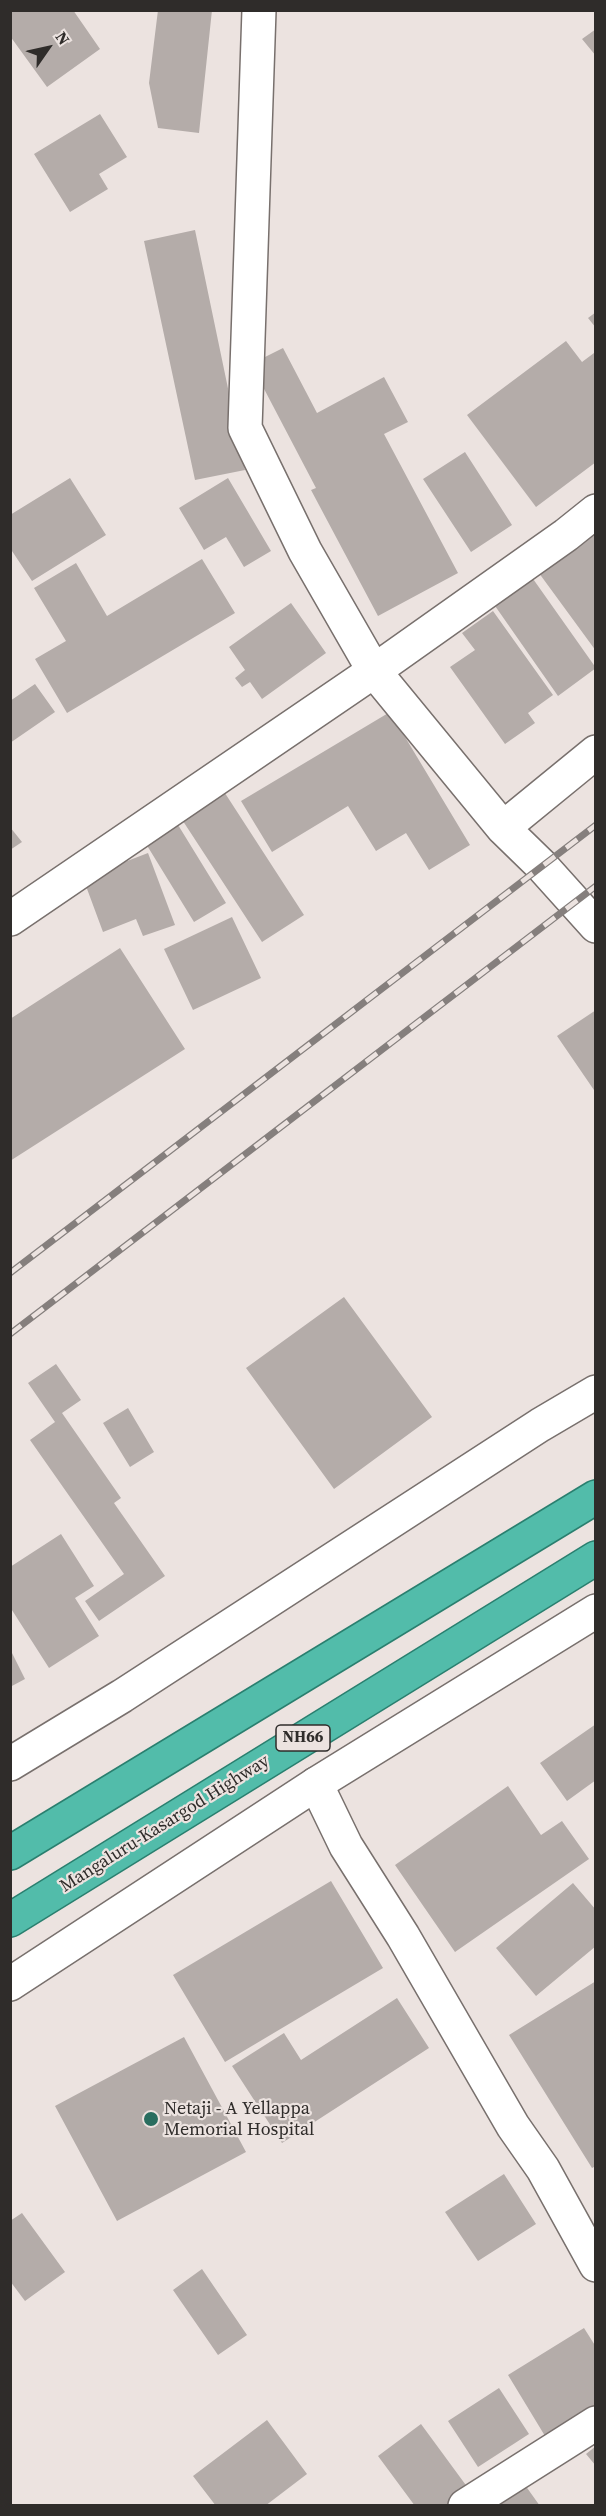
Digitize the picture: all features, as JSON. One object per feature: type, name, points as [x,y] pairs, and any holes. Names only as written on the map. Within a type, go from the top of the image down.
[{"type":"highway","points":[[10,1853],[596,1497]]},
{"type":"highway","name":"Mangaluru-Kasargod Highway","points":[[10,1920],[596,1558]]},
{"type":"street","points":[[259,10],[245,428],[305,551],[374,671],[503,828],[542,866],[596,926]]},
{"type":"street","points":[[10,919],[374,671],[566,535],[596,511]]},
{"type":"street","points":[[503,828],[596,752]]},
{"type":"street","points":[[10,1764],[122,1696],[540,1425],[596,1392]]},
{"type":"street","points":[[10,1984],[316,1784],[596,1611]]},
{"type":"street","points":[[316,1784],[345,1846],[403,1936],[513,2126],[543,2169],[596,2265]]},
{"type":"street","points":[[465,2505],[596,2422]]},
{"type":"building","points":[[10,10],[73,10],[100,49],[47,87],[10,36]]},
{"type":"building","points":[[158,10],[212,10],[199,133],[158,128],[149,83]]},
{"type":"building","points":[[596,29],[596,56],[582,39]]},
{"type":"building","points":[[100,114],[127,157],[99,174],[108,189],[70,212],[34,154]]},
{"type":"building","points":[[195,230],[245,470],[195,480],[144,241]]},
{"type":"building","points":[[596,312],[596,328],[588,318]]},
{"type":"building","points":[[566,341],[582,362],[594,353],[596,355],[596,462],[536,507],[467,415]]},
{"type":"building","points":[[283,348],[317,413],[384,377],[408,422],[384,434],[458,573],[378,616],[311,490],[316,488],[251,364]]},
{"type":"building","points":[[465,452],[512,525],[471,552],[423,479]]},
{"type":"building","points":[[70,478],[106,535],[32,581],[10,548],[10,515]]},
{"type":"building","points":[[228,478],[271,551],[244,567],[226,537],[204,550],[179,508]]},
{"type":"building","points":[[596,525],[596,651],[536,569]]},
{"type":"building","points":[[202,559],[235,613],[67,713],[35,659],[66,641],[34,588],[76,563],[107,616]]},
{"type":"building","points":[[531,576],[596,668],[558,696],[493,603]]},
{"type":"building","points":[[291,603],[326,653],[262,699],[250,682],[242,687],[235,678],[245,670],[229,647]]},
{"type":"building","points":[[493,611],[553,695],[528,713],[535,723],[505,744],[450,667],[475,650],[462,633]]},
{"type":"building","points":[[35,684],[55,712],[10,743],[10,701]]},
{"type":"building","points":[[390,712],[470,845],[429,870],[406,833],[376,851],[348,806],[272,852],[241,801]]},
{"type":"building","points":[[221,787],[304,915],[262,942],[179,815]]},
{"type":"building","points":[[175,820],[226,903],[194,922],[143,839]]},
{"type":"building","points":[[10,827],[22,842],[10,850]]},
{"type":"building","points":[[148,853],[175,925],[143,936],[136,919],[103,932],[83,878]]},
{"type":"building","points":[[232,917],[261,978],[193,1010],[164,949]]},
{"type":"building","points":[[120,948],[185,1049],[10,1161],[10,1019]]},
{"type":"building","points":[[596,1010],[596,1093],[557,1036]]},
{"type":"building","points":[[344,1297],[432,1417],[334,1489],[246,1368]]},
{"type":"building","points":[[56,1364],[81,1400],[62,1413],[121,1498],[114,1503],[165,1576],[99,1621],[85,1601],[124,1574],[30,1440],[55,1422],[28,1383]]},
{"type":"building","points":[[128,1408],[154,1452],[130,1467],[103,1423]]},
{"type":"building","points":[[61,1534],[94,1586],[75,1598],[99,1636],[49,1668],[10,1607],[10,1567]]},
{"type":"building","points":[[10,1649],[25,1679],[10,1687]]},
{"type":"building","points":[[596,1724],[596,1780],[567,1801],[540,1763]]},
{"type":"building","points":[[508,1786],[541,1835],[562,1821],[589,1859],[455,1952],[395,1865]]},
{"type":"building","points":[[331,1881],[383,1968],[225,2062],[173,1975]]},
{"type":"building","points":[[573,1883],[596,1910],[596,1946],[536,1996],[496,1948]]},
{"type":"building","points":[[596,1981],[596,2166],[592,2168],[509,2035]]},
{"type":"building","points":[[397,1998],[429,2048],[282,2143],[232,2066],[284,2033],[301,2060]]},
{"type":"building","points":[[184,2037],[246,2152],[117,2221],[55,2106]]},
{"type":"building","points":[[504,2174],[536,2224],[478,2261],[445,2212]]},
{"type":"building","points":[[22,2213],[65,2272],[25,2301],[10,2281],[10,2221]]},
{"type":"building","points":[[202,2269],[247,2335],[218,2355],[173,2290]]},
{"type":"building","points":[[584,2328],[596,2347],[596,2405],[545,2436],[508,2375]]},
{"type":"building","points":[[499,2388],[529,2434],[478,2467],[448,2421]]},
{"type":"building","points":[[267,2420],[307,2474],[265,2506],[216,2506],[193,2476]]},
{"type":"building","points":[[421,2424],[468,2488],[445,2506],[415,2506],[378,2456]]},
{"type":"building","points":[[596,2446],[596,2466],[586,2454]]},
{"type":"building","points":[[525,2485],[540,2506],[500,2506],[499,2504]]},
{"type":"railway","points":[[10,1273],[596,825]]},
{"type":"railway","points":[[10,1334],[596,886]]},
{"type":"place","name":"Netaji - A Yellappa Memorial Hospital","points":[[151,2119]]}]
